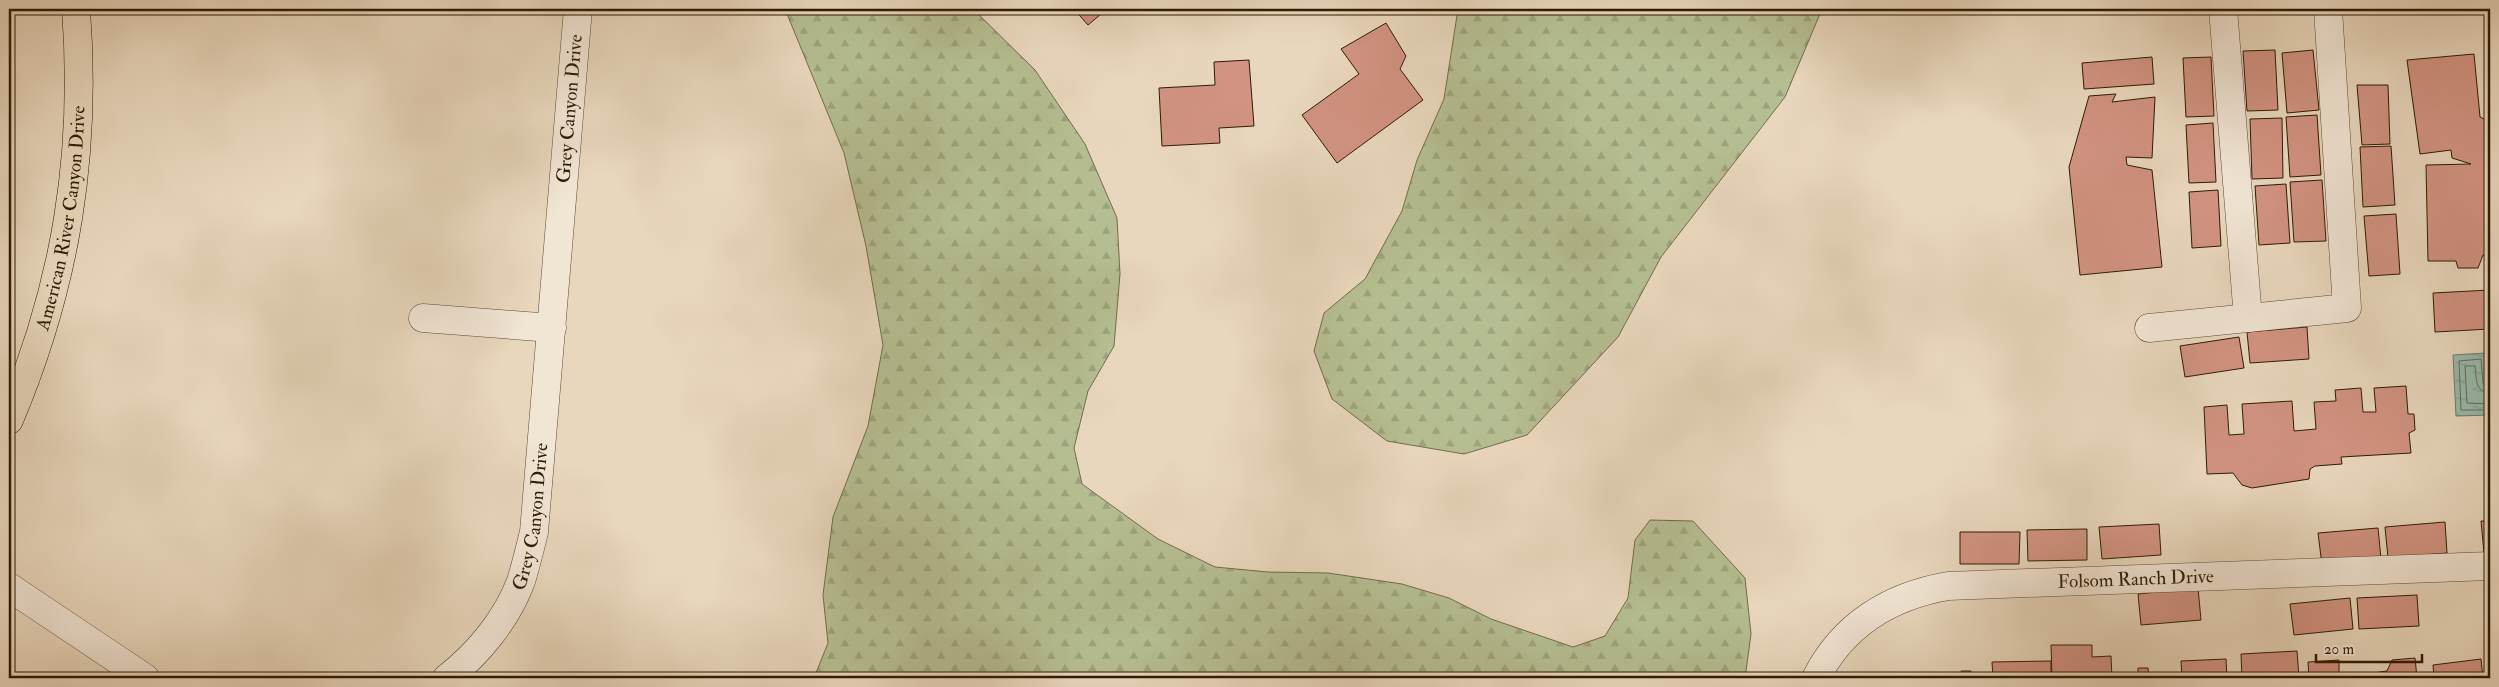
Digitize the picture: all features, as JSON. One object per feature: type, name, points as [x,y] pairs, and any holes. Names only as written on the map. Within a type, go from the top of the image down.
[{"type":"main road","name":"American River Canyon Drive","points":[[9,420],[29,372],[54,292],[71,209],[79,125],[76,9]]},
{"type":"street","name":"Grey Canyon Drive","points":[[447,678],[464,664],[497,626],[521,581],[534,532],[578,9]]},
{"type":"street","points":[[2223,9],[2248,318]]},
{"type":"street","points":[[2149,328],[2347,308],[2328,9]]},
{"type":"street","points":[[423,318],[552,328]]},
{"type":"street","name":"Folsom Ranch Drive","points":[[1816,678],[1825,661],[1853,628],[1878,611],[1920,591],[1948,586],[2490,566]]},
{"type":"street","points":[[9,587],[145,678]]},
{"type":"green space","points":[[785,9],[973,9],[1035,70],[1085,144],[1117,218],[1120,274],[1114,346],[1088,391],[1074,448],[1082,484],[1158,539],[1215,567],[1268,572],[1328,573],[1402,584],[1449,598],[1491,619],[1573,647],[1605,636],[1628,598],[1635,540],[1650,520],[1693,521],[1745,578],[1751,634],[1745,678],[814,678],[828,643],[823,595],[833,517],[868,426],[883,345],[866,246],[844,153]]},
{"type":"green space","points":[[1458,9],[1822,9],[1785,97],[1661,257],[1618,337],[1527,435],[1464,454],[1387,441],[1332,399],[1314,351],[1324,313],[1365,279],[1402,211],[1417,160],[1444,99]]},
{"type":"water","points":[[2486,353],[2490,415],[2456,416],[2453,355]]},
{"type":"building","points":[[1074,9],[1107,9],[1088,25]]},
{"type":"building","points":[[1386,23],[1406,56],[1400,69],[1423,100],[1337,163],[1302,115],[1359,74],[1341,49]]},
{"type":"building","points":[[2275,50],[2278,110],[2247,111],[2243,51]]},
{"type":"building","points":[[2313,50],[2319,110],[2287,113],[2282,53]]},
{"type":"building","points":[[2474,54],[2480,117],[2490,122],[2490,255],[2483,255],[2478,268],[2458,268],[2456,261],[2428,261],[2426,165],[2471,164],[2452,158],[2451,150],[2420,154],[2407,60]]},
{"type":"building","points":[[2152,57],[2154,84],[2084,89],[2082,63]]},
{"type":"building","points":[[2211,57],[2214,116],[2186,117],[2183,58]]},
{"type":"building","points":[[1249,60],[1254,126],[1219,128],[1220,143],[1162,146],[1159,88],[1215,85],[1214,62]]},
{"type":"building","points":[[2357,85],[2388,85],[2390,144],[2362,145]]},
{"type":"building","points":[[2116,94],[2112,102],[2155,97],[2152,158],[2126,157],[2127,165],[2152,170],[2162,267],[2080,275],[2069,167],[2089,96]]},
{"type":"building","points":[[2317,115],[2321,175],[2290,177],[2286,117]]},
{"type":"building","points":[[2282,118],[2283,178],[2252,179],[2250,119]]},
{"type":"building","points":[[2213,123],[2216,182],[2189,183],[2186,125]]},
{"type":"building","points":[[2391,146],[2395,205],[2363,207],[2360,147]]},
{"type":"building","points":[[2322,180],[2326,241],[2294,242],[2290,182]]},
{"type":"building","points":[[2286,184],[2290,243],[2259,245],[2255,186]]},
{"type":"building","points":[[2218,190],[2221,246],[2192,248],[2189,192]]},
{"type":"building","points":[[2396,214],[2400,274],[2369,276],[2364,216]]},
{"type":"building","points":[[2490,290],[2490,329],[2435,332],[2433,293]]},
{"type":"building","points":[[2307,327],[2309,359],[2250,363],[2247,332]]},
{"type":"building","points":[[2239,337],[2244,368],[2185,377],[2180,346]]},
{"type":"building","points":[[2406,386],[2408,414],[2414,414],[2415,430],[2409,433],[2411,453],[2341,457],[2342,464],[2315,466],[2310,469],[2309,479],[2252,488],[2242,485],[2233,473],[2207,474],[2204,407],[2227,405],[2229,435],[2244,434],[2242,404],[2292,401],[2294,431],[2316,429],[2314,402],[2336,401],[2335,390],[2361,388],[2363,412],[2376,412],[2374,388]]},
{"type":"building","points":[[2481,521],[2490,521],[2490,552],[2484,553]]},
{"type":"building","points":[[2445,522],[2447,553],[2388,558],[2385,527]]},
{"type":"building","points":[[2159,524],[2161,555],[2102,559],[2099,527]]},
{"type":"building","points":[[2378,528],[2381,559],[2322,565],[2318,533]]},
{"type":"building","points":[[2087,529],[2087,560],[2028,561],[2027,530]]},
{"type":"building","points":[[1960,532],[2020,532],[2019,564],[1960,564]]},
{"type":"building","points":[[2198,588],[2201,620],[2141,625],[2138,594]]},
{"type":"building","points":[[2417,595],[2419,626],[2359,629],[2357,598]]},
{"type":"building","points":[[2350,598],[2353,629],[2294,635],[2290,604]]},
{"type":"building","points":[[2051,645],[2092,645],[2092,657],[2111,656],[2112,678],[2052,678]]},
{"type":"building","points":[[2297,651],[2299,678],[2242,678],[2241,654]]},
{"type":"building","points":[[2415,658],[2417,678],[2374,678],[2373,673],[2387,671],[2392,660]]},
{"type":"building","points":[[2226,659],[2227,678],[2182,678],[2181,661]]},
{"type":"building","points":[[2481,659],[2483,678],[2434,678],[2433,665]]},
{"type":"building","points":[[2339,660],[2339,678],[2309,678],[2308,662]]},
{"type":"building","points":[[2051,661],[2051,678],[1993,678],[1992,662]]},
{"type":"building","points":[[2138,668],[2148,668],[2149,678],[2138,678]]},
{"type":"building","points":[[1961,671],[1971,671],[1971,678],[1961,678]]}]
